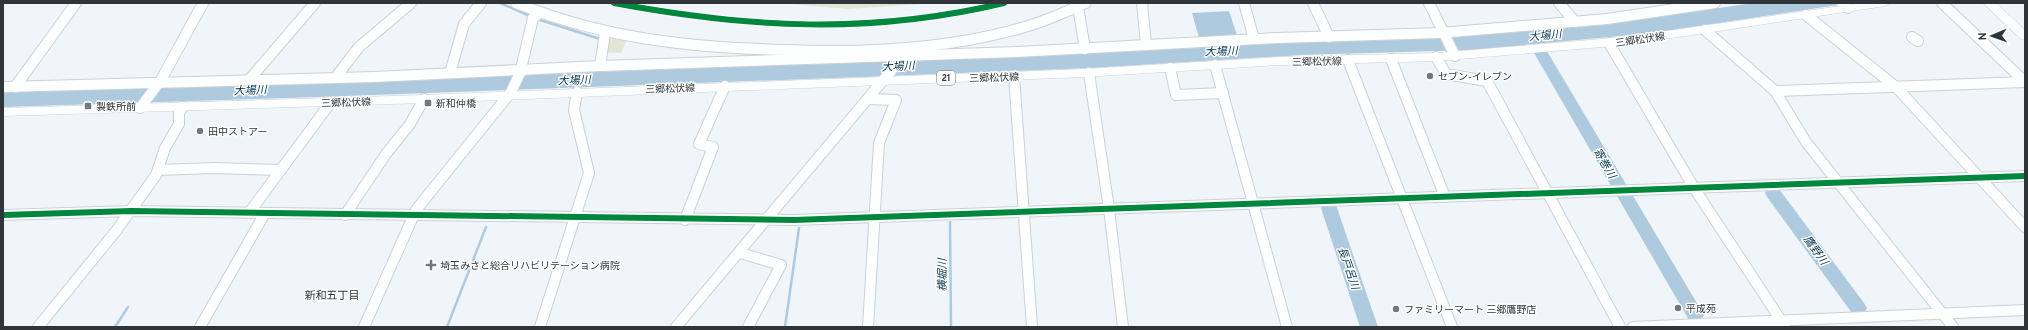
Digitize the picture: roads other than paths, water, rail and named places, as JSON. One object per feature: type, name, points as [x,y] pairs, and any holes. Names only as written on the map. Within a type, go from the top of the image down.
[{"type":"main road","name":"三郷松伏線","points":[[3,112],[142,105],[183,107],[424,99],[509,94],[884,79],[1089,73],[1215,65],[1436,57],[1454,54],[1609,43],[1806,15],[1844,5],[1885,3]]},
{"type":"main road","points":[[1989,3],[2025,36]]},
{"type":"street","points":[[15,87],[76,3]]},
{"type":"street","points":[[142,105],[159,83],[202,3]]},
{"type":"street","points":[[249,80],[315,3]]},
{"type":"street","points":[[335,78],[358,47],[412,3]]},
{"type":"street","points":[[450,73],[464,24],[481,3]]},
{"type":"street","points":[[516,3],[540,14],[605,33],[661,43],[731,49],[839,51],[910,48],[966,41],[1035,25],[1082,5],[1085,49]]},
{"type":"street","points":[[1142,3],[1146,45]]},
{"type":"street","points":[[1244,3],[1254,39]]},
{"type":"street","points":[[1313,3],[1329,37]]},
{"type":"street","points":[[1429,3],[1454,54]]},
{"type":"street","points":[[1559,3],[1574,22]]},
{"type":"street","points":[[3,87],[520,72],[600,66],[902,58],[1254,39],[1445,34],[1607,19],[1683,5],[1715,3]]},
{"type":"street","points":[[1942,3],[2025,82]]},
{"type":"street","points":[[364,327],[414,215],[509,94],[520,72],[533,18],[540,14]]},
{"type":"street","points":[[1806,15],[1896,87],[2025,227]]},
{"type":"street","points":[[1704,30],[1775,91],[1806,142],[1953,327]]},
{"type":"street","points":[[600,66],[605,33]]},
{"type":"street","points":[[1609,43],[1694,188],[1783,324]]},
{"type":"street","points":[[676,327],[740,253],[910,48]]},
{"type":"street","points":[[1436,57],[1446,74],[1487,81],[1620,327]]},
{"type":"street","points":[[1391,59],[1445,197]]},
{"type":"street","points":[[1348,60],[1400,198],[1452,327]]},
{"type":"street","points":[[1215,65],[1287,327]]},
{"type":"street","points":[[1170,68],[1176,95],[1223,93]]},
{"type":"street","points":[[1089,73],[1109,209],[1123,327]]},
{"type":"street","points":[[1014,76],[1032,327]]},
{"type":"street","points":[[1775,91],[2025,82]]},
{"type":"street","points":[[685,220],[713,147],[699,144],[725,86]]},
{"type":"street","points":[[540,327],[589,173],[574,110],[577,92]]},
{"type":"street","points":[[345,215],[381,161],[410,124],[424,99]]},
{"type":"street","points":[[868,99],[896,100],[879,142],[868,327]]},
{"type":"street","points":[[249,213],[331,102]]},
{"type":"street","points":[[38,327],[131,211],[158,170],[165,148],[179,124],[179,112],[183,107]]},
{"type":"street","points":[[158,170],[214,168],[281,170]]},
{"type":"street","points":[[3,215],[131,211],[766,220],[2025,176]]},
{"type":"street","points":[[200,327],[265,213]]},
{"type":"street","points":[[740,253],[781,265],[748,327]]},
{"type":"street","points":[[1633,327],[1783,324],[2025,310]]},
{"type":"water","name":"大場川","points":[[1753,3],[1851,3],[1652,33],[1472,50],[1301,55],[1090,68],[861,77],[3,107],[3,92],[975,58],[1088,53],[1201,45],[1192,13],[1229,11],[1240,44],[1465,36],[1603,25]]},
{"type":"waterway","points":[[500,3],[530,16]]},
{"type":"waterway","points":[[537,19],[600,39]]},
{"type":"waterway","name":"寄巻川","points":[[1541,53],[1695,315]]},
{"type":"waterway","name":"鷹野川","points":[[1773,193],[1858,308]]},
{"type":"waterway","name":"長戸呂川","points":[[1329,208],[1369,327]]},
{"type":"waterway","name":"横堀川","points":[[950,222],[951,327]]},
{"type":"waterway","points":[[447,327],[486,227]]},
{"type":"waterway","points":[[785,327],[799,228]]},
{"type":"waterway","points":[[115,327],[128,307]]},
{"type":"place","name":"セブン-イレブン","points":[[1430,76]]},
{"type":"place","name":"新和仲橋","points":[[428,103]]},
{"type":"place","name":"製鉄所前","points":[[88,106]]},
{"type":"place","name":"田中ストアー","points":[[200,131]]},
{"type":"place","name":"埼玉みさと総合リハビリテーション病院","points":[[431,265]]},
{"type":"place","name":"平成苑","points":[[1678,308]]},
{"type":"place","name":"ファミリーマート 三郷鷹野店","points":[[1396,309]]},
{"type":"district","name":"新和五丁目","points":[[332,295]]}]
